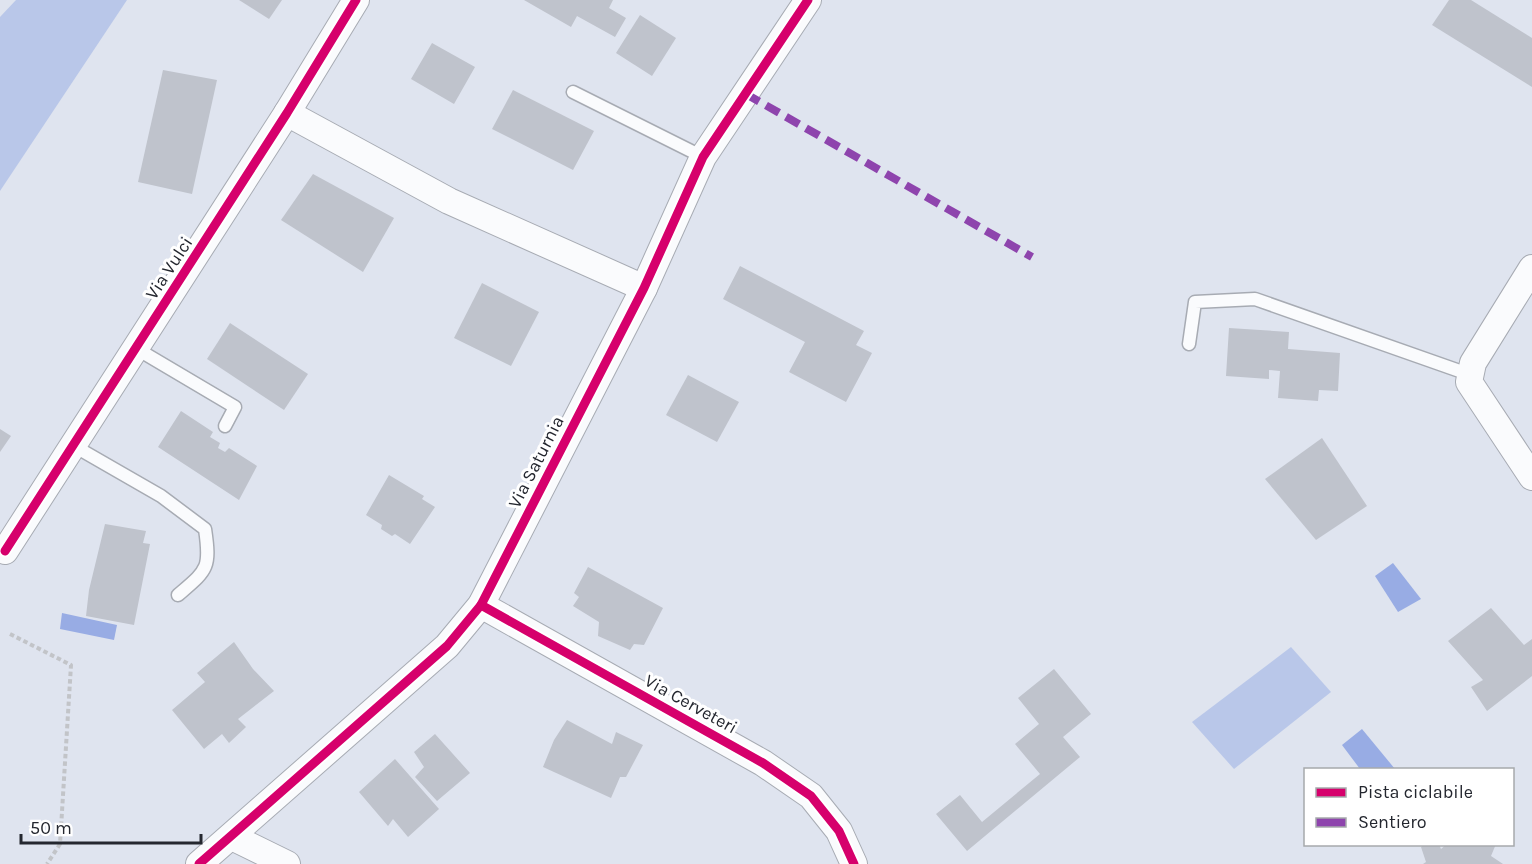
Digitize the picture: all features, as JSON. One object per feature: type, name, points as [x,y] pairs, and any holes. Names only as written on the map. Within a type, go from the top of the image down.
[{"type":"street","name":"Via Vulci","points":[[5,551],[137,349],[356,0]]},
{"type":"street","name":"Via Saturnia","points":[[199,864],[447,646],[481,605],[644,288],[703,157],[808,0]]},
{"type":"street","points":[[287,113],[449,201],[644,288]]},
{"type":"street","points":[[1530,277],[1473,363],[1469,382],[1532,477]]},
{"type":"street","name":"Via Cerveteri","points":[[481,605],[763,763],[801,789],[811,796],[839,831],[854,864]]},
{"type":"street","points":[[232,837],[287,864]]},
{"type":"lane","points":[[573,92],[703,157]]},
{"type":"lane","points":[[1189,344],[1196,302],[1255,299],[1471,375]]},
{"type":"lane","points":[[137,349],[235,406],[225,426]]},
{"type":"lane","points":[[74,446],[161,496],[205,529],[208,551],[204,573],[178,595]]},
{"type":"path","points":[[10,634],[71,665],[60,844],[47,864]]},
{"type":"shaded area","points":[[16,0],[127,0],[0,191],[0,17]]},
{"type":"shaded area","points":[[1291,647],[1331,692],[1234,769],[1192,722]]},
{"type":"water","points":[[1393,563],[1421,599],[1398,612],[1375,576]]},
{"type":"water","points":[[62,613],[117,625],[114,640],[60,629]]},
{"type":"water","points":[[1362,729],[1394,768],[1359,768],[1342,745]]},
{"type":"building","points":[[239,0],[282,0],[269,19]]},
{"type":"building","points":[[524,0],[613,0],[609,8],[626,18],[615,37],[577,16],[571,27]]},
{"type":"building","points":[[1449,0],[1471,0],[1532,38],[1532,87],[1432,25]]},
{"type":"building","points":[[640,15],[676,38],[652,76],[616,53]]},
{"type":"building","points":[[432,43],[475,67],[454,104],[411,79]]},
{"type":"building","points":[[163,70],[217,80],[192,194],[138,182]]},
{"type":"building","points":[[513,90],[594,131],[573,170],[492,129]]},
{"type":"building","points":[[313,174],[394,218],[363,272],[281,220]]},
{"type":"building","points":[[740,266],[864,331],[856,345],[872,353],[846,402],[789,372],[805,342],[723,299]]},
{"type":"building","points":[[482,283],[539,312],[511,366],[454,338]]},
{"type":"building","points":[[230,323],[308,374],[284,410],[207,359]]},
{"type":"building","points":[[1229,328],[1289,332],[1288,349],[1340,353],[1338,391],[1319,390],[1318,401],[1278,398],[1280,371],[1269,370],[1269,379],[1226,376]]},
{"type":"building","points":[[688,375],[739,402],[717,442],[666,415]]},
{"type":"building","points":[[181,411],[213,432],[210,437],[220,443],[218,448],[225,452],[229,448],[257,466],[239,500],[158,447]]},
{"type":"building","points":[[0,429],[11,436],[0,452]]},
{"type":"building","points":[[1322,438],[1367,506],[1316,540],[1265,479]]},
{"type":"building","points":[[389,475],[424,496],[422,499],[435,507],[410,544],[395,534],[392,536],[381,529],[382,525],[366,515]]},
{"type":"building","points":[[105,524],[146,531],[143,543],[150,544],[134,625],[86,616],[89,590]]},
{"type":"building","points":[[588,567],[663,608],[644,645],[634,644],[630,650],[598,636],[599,622],[573,606],[579,597],[574,593]]},
{"type":"building","points":[[1491,608],[1524,645],[1532,639],[1532,676],[1487,711],[1471,687],[1483,680],[1448,641]]},
{"type":"building","points":[[234,642],[253,669],[274,691],[238,719],[246,727],[229,743],[222,734],[204,749],[172,710],[205,682],[197,673]]},
{"type":"building","points":[[1054,669],[1091,714],[1063,737],[1080,757],[967,851],[936,814],[960,795],[982,822],[1040,774],[1015,744],[1039,724],[1018,698]]},
{"type":"building","points":[[567,720],[612,744],[616,732],[643,745],[626,777],[620,777],[611,798],[543,767],[554,740]]},
{"type":"building","points":[[435,734],[470,773],[437,801],[415,777],[424,767],[414,752]]},
{"type":"building","points":[[395,759],[439,809],[408,837],[393,819],[388,826],[359,792]]},
{"type":"building","points":[[1440,846],[1441,849],[1445,846],[1495,846],[1491,856],[1503,864],[1423,864],[1426,862],[1421,847]]},
{"type":"marked path","points":[[746,94],[1032,257]]},
{"type":"cycle path","points":[[5,551],[287,113],[356,0]]},
{"type":"cycle path","points":[[199,864],[447,646],[481,605],[644,288],[703,157],[808,0]]},
{"type":"cycle path","points":[[481,605],[763,763],[811,796],[839,831],[854,864]]}]
